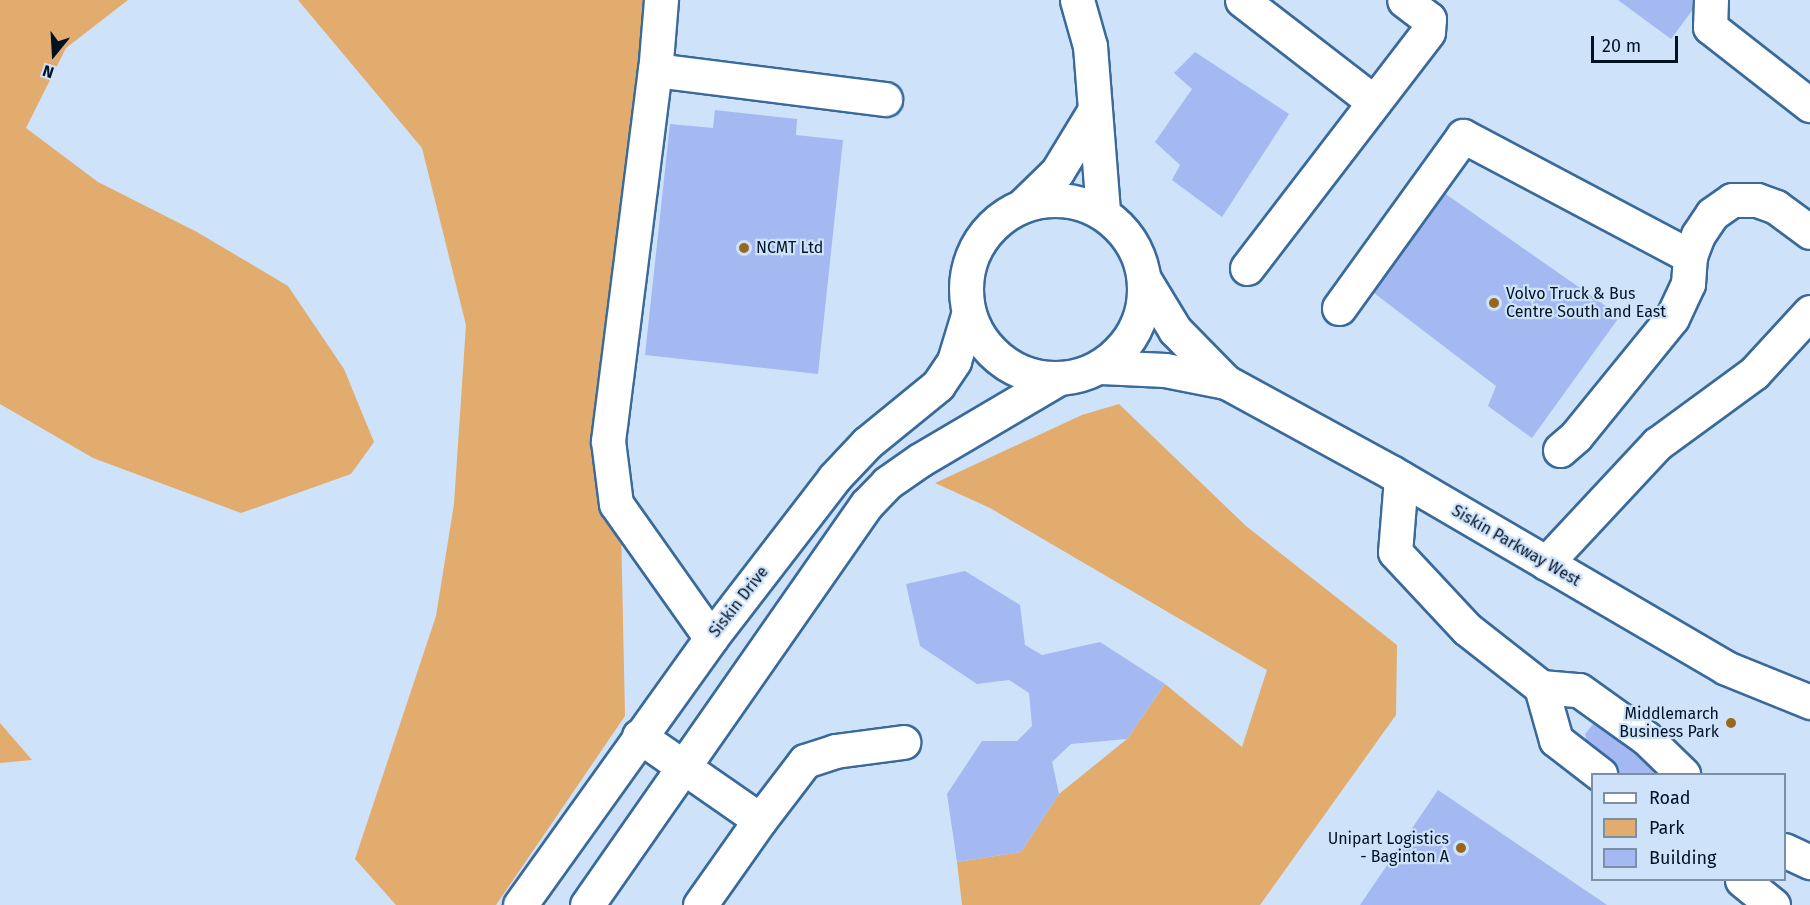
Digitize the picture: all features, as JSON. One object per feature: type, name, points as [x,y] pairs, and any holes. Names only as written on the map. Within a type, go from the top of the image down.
[{"type":"street","points":[[661,0],[655,73],[608,441],[616,504],[711,638]]},
{"type":"street","points":[[1077,0],[1090,46],[1093,113],[1103,212]]},
{"type":"street","points":[[1242,0],[1374,102]]},
{"type":"street","points":[[1247,268],[1428,32],[1429,19],[1404,0]]},
{"type":"street","points":[[1711,0],[1710,27],[1810,105]]},
{"type":"street","points":[[655,73],[655,70],[885,99]]},
{"type":"street","points":[[1056,380],[1025,374],[998,359],[979,337],[968,315],[968,267],[975,249],[999,221],[1022,206],[1057,172],[1093,113]]},
{"type":"street","points":[[1339,308],[1463,136],[1690,256]]},
{"type":"street","points":[[587,905],[847,530],[880,490],[920,460],[1056,380],[1101,367],[1120,350],[1134,331],[1143,305],[1144,279],[1137,254],[1122,230],[1103,212],[1061,200],[1022,206]]},
{"type":"street","points":[[1560,450],[1576,436],[1672,318],[1688,284],[1690,256],[1698,235],[1712,214],[1732,200],[1757,200],[1776,207],[1810,232]]},
{"type":"street","name":"Siskin Parkway West","points":[[1144,279],[1175,330],[1226,382],[1401,478],[1726,668],[1810,702]]},
{"type":"street","points":[[1546,563],[1657,444],[1754,373],[1810,312]]},
{"type":"street","name":"Siskin Drive","points":[[520,905],[711,638],[834,478],[867,443],[938,385],[954,361],[968,315]]},
{"type":"street","name":"Siskin Parkway West","points":[[1101,367],[1165,370],[1226,382]]},
{"type":"street","points":[[1401,478],[1395,552],[1467,629],[1541,687],[1579,690],[1646,738],[1682,773]]},
{"type":"street","points":[[1541,687],[1557,740],[1599,773]]},
{"type":"street","points":[[639,736],[760,820]]},
{"type":"street","points":[[700,905],[805,761],[835,751],[903,742]]},
{"type":"street","points":[[1786,850],[1810,862]]},
{"type":"green space","points":[[0,0],[128,0],[66,48],[26,128],[98,182],[197,232],[288,286],[344,369],[374,442],[351,474],[241,513],[93,458],[0,404]]},
{"type":"green space","points":[[298,0],[645,0],[616,285],[625,716],[496,905],[396,905],[355,859],[436,616],[454,504],[466,325],[422,148]]},
{"type":"green space","points":[[1119,404],[1246,526],[1397,645],[1396,715],[1260,905],[962,905],[957,862],[1021,852],[1059,794],[1127,739],[1165,684],[1242,747],[1267,670],[990,508],[935,483],[1082,415]]},
{"type":"green space","points":[[0,723],[32,760],[0,763]]},
{"type":"building","points":[[1618,0],[1700,0],[1671,39]]},
{"type":"building","points":[[1195,52],[1289,114],[1222,217],[1172,180],[1180,165],[1155,142],[1192,89],[1174,73]]},
{"type":"building","name":"NCMT Ltd","points":[[715,110],[797,119],[796,135],[843,140],[818,374],[645,355],[670,124],[713,128]]},
{"type":"building","name":"Volvo Truck & Bus Centre South and East","points":[[1440,190],[1620,316],[1532,438],[1488,406],[1496,386],[1370,290]]},
{"type":"building","points":[[965,571],[1020,605],[1025,645],[1042,655],[1100,642],[1165,684],[1127,739],[1071,744],[1052,762],[1059,794],[1021,852],[957,862],[947,794],[982,741],[1017,741],[1032,726],[1029,693],[1009,680],[977,684],[920,646],[906,584]]},
{"type":"building","points":[[1598,718],[1610,722],[1656,770],[1653,773],[1619,773],[1588,745],[1585,734]]},
{"type":"building","name":"Unipart Logistics - Baginton A","points":[[1438,790],[1607,905],[1360,905]]},
{"type":"place","name":"NCMT Ltd","points":[[744,248]]},
{"type":"place","name":"Volvo Truck & Bus Centre South and East","points":[[1494,303]]},
{"type":"place","name":"Middlemarch Business Park","points":[[1731,723]]},
{"type":"place","name":"Unipart Logistics - Baginton A","points":[[1461,848]]}]
